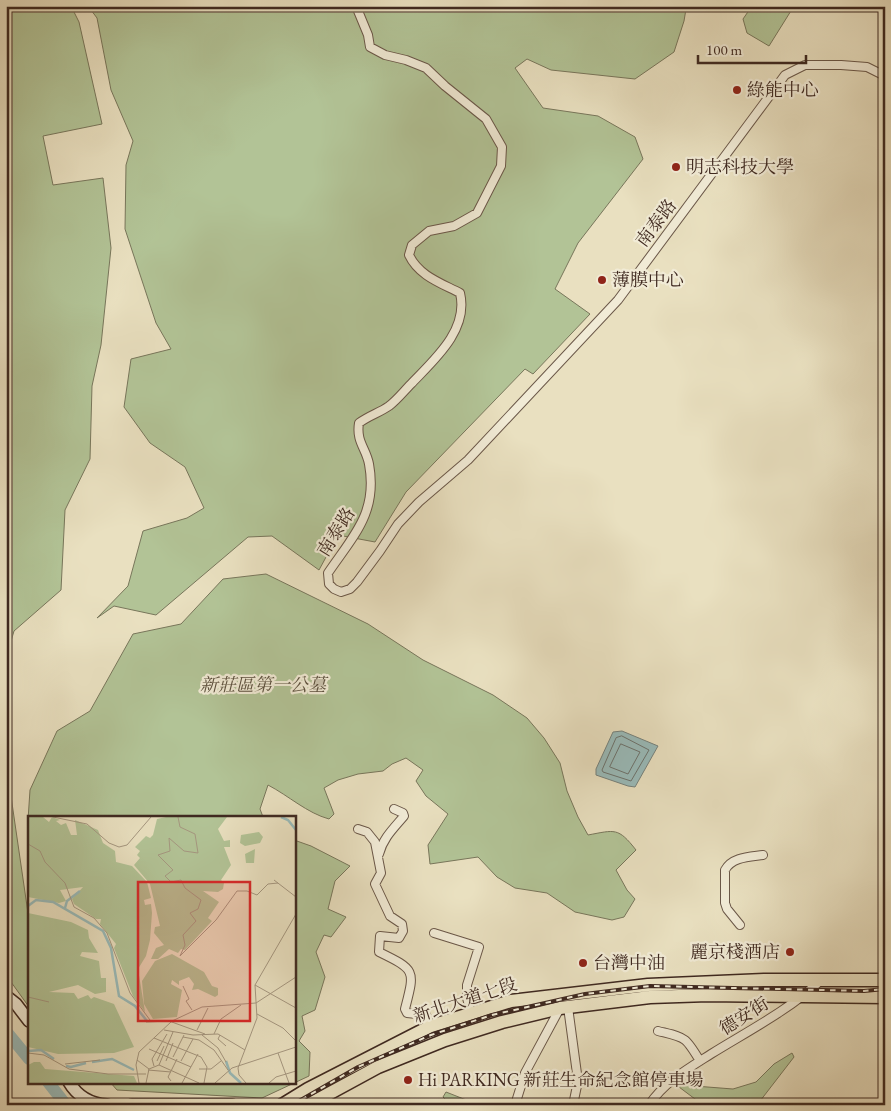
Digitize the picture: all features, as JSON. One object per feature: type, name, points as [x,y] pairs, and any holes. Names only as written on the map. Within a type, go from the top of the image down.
[{"type":"main road","name":"新北大道七段","points":[[282,1105],[308,1089],[431,1026],[511,1001],[648,984],[764,980],[885,980]]},
{"type":"main road","name":"新北大道七段","points":[[308,1105],[378,1067],[445,1040],[502,1022],[564,1008],[650,997],[708,995],[885,998]]},
{"type":"street","name":"南泰路","points":[[356,6],[368,35],[370,47],[385,55],[406,60],[426,68],[444,86],[486,119],[502,147],[501,166],[477,213],[454,226],[429,231],[412,245],[409,255],[414,264],[424,274],[460,293],[463,309],[443,351],[390,406],[370,415],[360,423],[358,433],[369,462],[372,485],[370,503],[365,519],[328,573],[329,584],[334,590],[341,592],[350,589],[357,582],[398,524],[419,502],[468,460],[618,300],[785,74],[805,65],[840,65],[866,68],[885,76]]},
{"type":"street","points":[[378,859],[381,845],[404,816],[403,813],[394,809]]},
{"type":"street","points":[[358,829],[367,832],[375,842],[381,873],[375,884],[390,916],[402,924],[404,931],[399,938],[380,936],[379,952],[399,962],[410,972],[412,981],[405,1009],[407,1013],[426,1015],[431,1026]]},
{"type":"street","points":[[740,925],[725,903],[725,870],[727,865],[736,860],[763,855]]},
{"type":"street","points":[[434,934],[479,948],[468,985],[467,998],[470,1013]]},
{"type":"street","name":"德安街","points":[[649,1105],[657,1092],[700,1061],[803,997],[821,980]]},
{"type":"street","points":[[6,996],[16,1004],[28,1020]]},
{"type":"street","points":[[515,1105],[525,1073],[564,1008]]},
{"type":"street","points":[[564,1008],[578,1081],[573,1105]]},
{"type":"street","points":[[658,1031],[688,1041],[700,1061]]},
{"type":"street","points":[[70,1084],[77,1093],[96,1104],[107,1105]]},
{"type":"street","points":[[132,1105],[232,1105]]},
{"type":"green space","points":[[6,6],[71,6],[79,22],[102,124],[43,136],[53,185],[103,178],[111,248],[101,345],[92,386],[90,459],[65,510],[61,590],[14,631],[6,658]]},
{"type":"green space","points":[[88,6],[683,6],[686,9],[674,52],[635,79],[551,70],[527,59],[515,68],[543,108],[598,116],[635,137],[643,159],[578,243],[555,289],[590,314],[533,374],[525,369],[406,492],[375,542],[338,535],[319,570],[272,536],[248,537],[156,615],[114,606],[97,618],[128,586],[143,531],[187,518],[204,508],[185,467],[150,443],[124,407],[131,359],[171,349],[156,323],[125,229],[126,165],[133,141],[111,90],[97,18]]},
{"type":"green space","points":[[752,6],[794,6],[769,46],[747,33],[743,19]]},
{"type":"green space","name":"新莊區第一公墓","points":[[266,574],[368,624],[423,660],[493,695],[527,718],[544,738],[560,763],[567,791],[588,835],[610,831],[615,832],[625,837],[636,850],[616,870],[627,890],[635,899],[624,917],[612,920],[575,912],[547,893],[515,888],[497,877],[478,857],[430,864],[428,845],[448,814],[426,796],[416,781],[423,770],[406,758],[392,764],[383,771],[358,774],[338,780],[324,788],[334,814],[329,819],[306,809],[268,785],[260,809],[263,816],[28,816],[30,790],[57,731],[90,711],[133,634],[181,624],[223,579]]},
{"type":"green space","points":[[6,762],[28,913],[28,1006],[6,975]]},
{"type":"green space","points":[[295,840],[311,846],[350,866],[335,881],[328,909],[346,917],[331,937],[324,935],[316,952],[325,977],[315,1010],[302,1016],[305,1031],[299,1041],[310,1052],[309,1076],[295,1083]]},
{"type":"green space","points":[[792,1053],[794,1057],[757,1105],[703,1105],[679,1087],[682,1085],[733,1089],[756,1082],[774,1064]]},
{"type":"green space","points":[[112,1084],[292,1084],[262,1098],[117,1090]]},
{"type":"green space","points":[[446,1092],[479,1105],[451,1105],[443,1097]]},
{"type":"water","points":[[622,731],[658,746],[635,787],[596,775],[596,769],[613,732]]},
{"type":"waterway","points":[[6,1031],[28,1058]]},
{"type":"waterway","points":[[50,1084],[66,1105]]},
{"type":"railway","points":[[292,1105],[358,1067],[431,1035],[492,1015],[585,994],[650,986],[864,991],[885,989]]},
{"type":"place","name":"綠能中心","points":[[737,90]]},
{"type":"place","name":"明志科技大學","points":[[676,167]]},
{"type":"place","name":"薄膜中心","points":[[602,280]]},
{"type":"place","name":"麗京棧酒店","points":[[790,952]]},
{"type":"place","name":"台灣中油","points":[[583,963]]},
{"type":"place","name":"Hi PARKING 新莊生命紀念館停車場","points":[[408,1080]]}]
